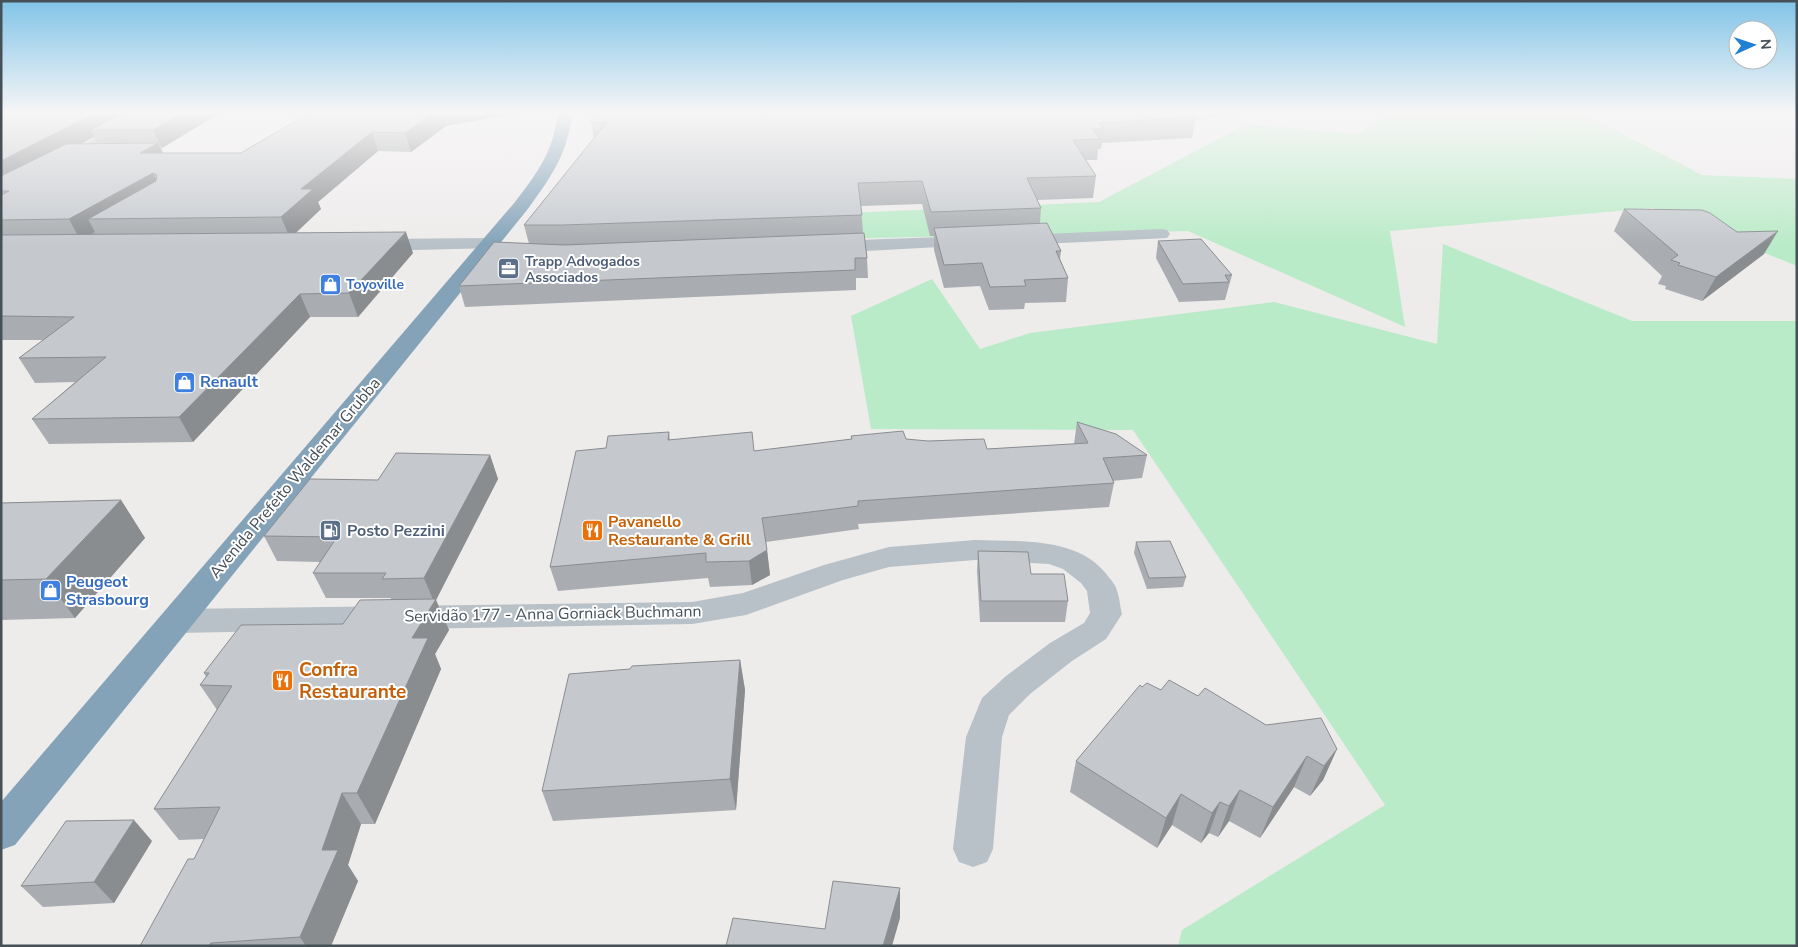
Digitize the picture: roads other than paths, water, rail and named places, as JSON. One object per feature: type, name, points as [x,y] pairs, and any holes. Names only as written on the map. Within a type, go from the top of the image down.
[{"type":"highway","name":"Avenida Prefeito Waldemar Grubba","points":[[1,832],[490,251],[545,176],[556,157]]},
{"type":"street","points":[[1,196],[71,157]]},
{"type":"street","points":[[812,247],[1161,234]]},
{"type":"street","points":[[361,246],[490,251]]},
{"type":"street","name":"Servidão 177 - Anna Gorniack Buchmann","points":[[177,621],[692,613],[746,604],[834,572],[889,557],[975,550],[1052,554],[1073,562],[1092,576],[1102,590],[1106,614],[1095,631],[1061,652],[1018,685],[994,708],[984,737],[974,849]]},
{"type":"place","name":"Trapp Advogados Associados","points":[[509,269]]},
{"type":"place","name":"Toyoville","points":[[330,284]]},
{"type":"place","name":"Renault","points":[[184,382]]},
{"type":"place","name":"Posto Pezzini","points":[[331,531]]},
{"type":"place","name":"Pavanello Restaurante & Grill","points":[[592,531]]},
{"type":"place","name":"Peugeot Strasbourg","points":[[50,591]]},
{"type":"place","name":"Confra Restaurante","points":[[283,681]]}]
